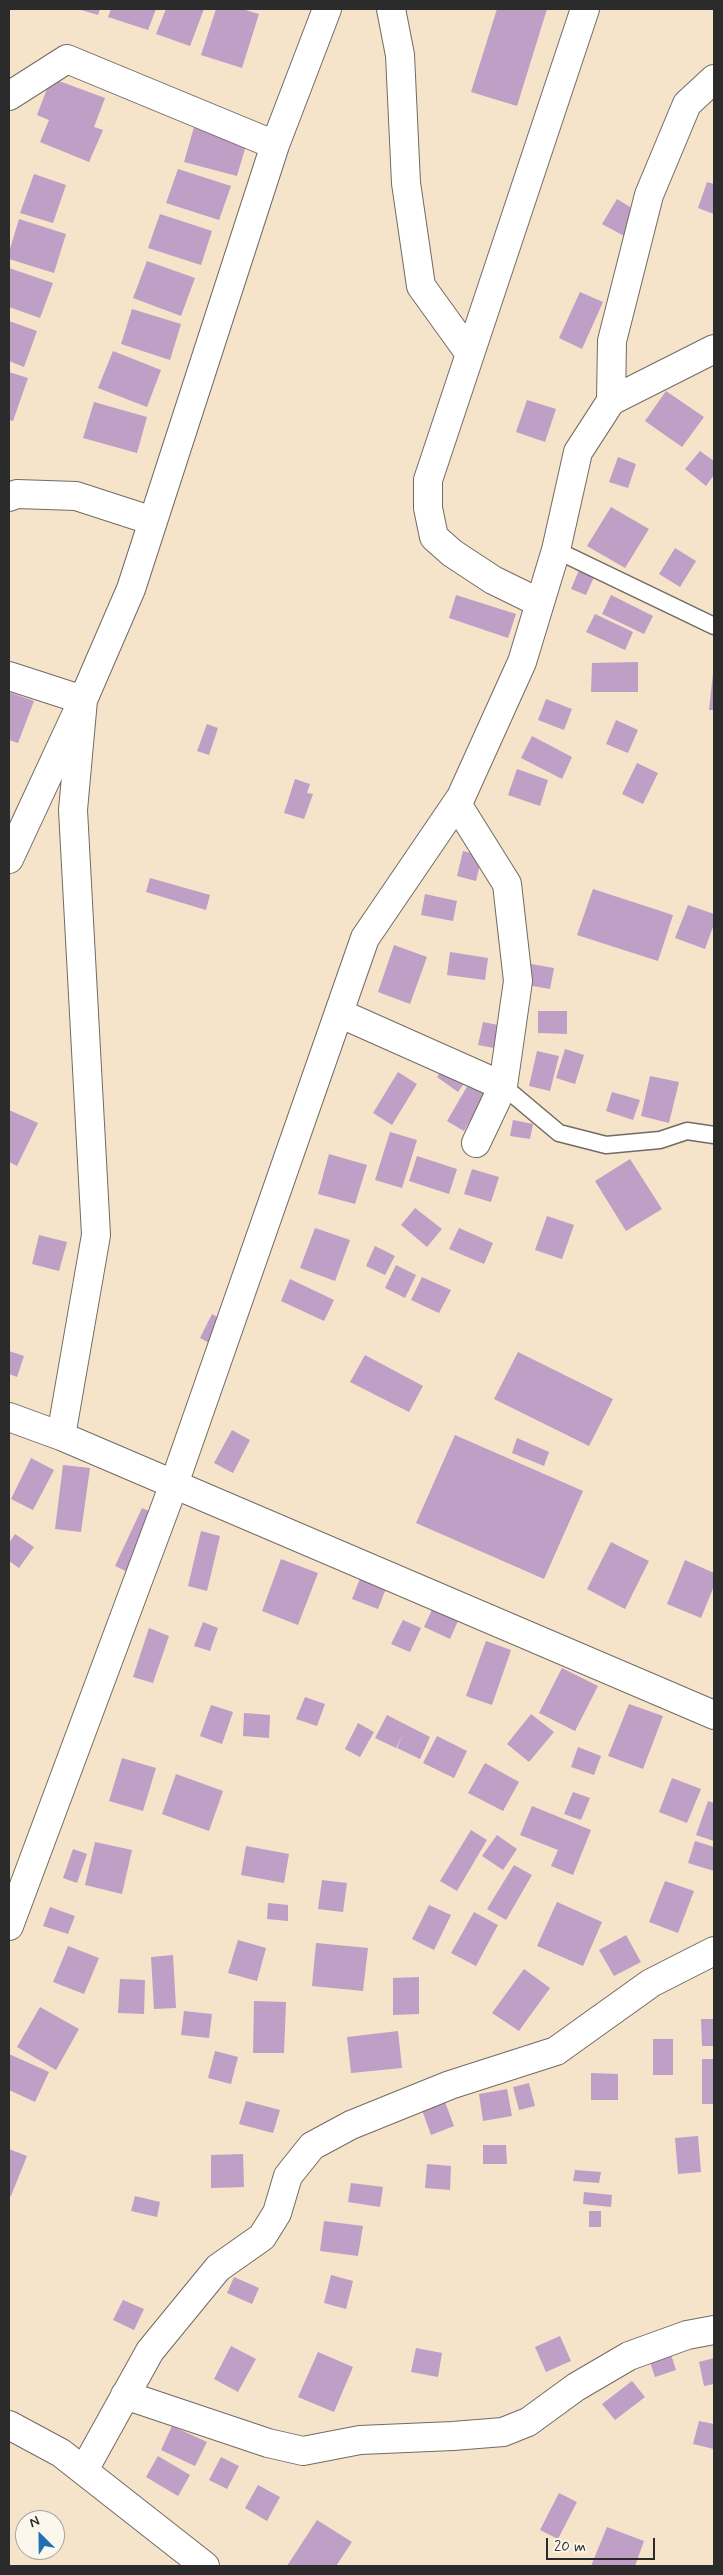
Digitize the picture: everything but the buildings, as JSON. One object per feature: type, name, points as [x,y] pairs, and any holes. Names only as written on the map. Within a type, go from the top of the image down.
[{"type":"street","points":[[9,859],[83,700],[131,589],[275,145],[327,9]]},
{"type":"street","points":[[391,9],[400,55],[406,183],[421,286],[470,354]]},
{"type":"street","points":[[540,603],[493,580],[452,553],[434,537],[428,508],[428,480],[585,9]]},
{"type":"street","points":[[9,96],[67,59],[275,145]]},
{"type":"street","points":[[611,401],[612,341],[649,195],[687,104],[714,79]]},
{"type":"street","points":[[9,1926],[174,1484],[364,938],[457,804],[522,662],[556,550],[578,452],[611,401],[714,349]]},
{"type":"street","points":[[9,497],[18,494],[76,496],[153,521]]},
{"type":"street","points":[[9,676],[83,700]]},
{"type":"street","points":[[61,1436],[96,1235],[73,810],[83,700]]},
{"type":"street","points":[[457,804],[507,884],[518,981],[503,1086],[476,1144]]},
{"type":"street","points":[[339,1014],[503,1086]]},
{"type":"street","points":[[9,1416],[61,1436],[714,1715]]},
{"type":"street","points":[[84,2470],[150,2351],[218,2268],[262,2237],[277,2213],[288,2176],[312,2146],[351,2125],[450,2085],[556,2052],[651,1983],[714,1951]]},
{"type":"street","points":[[125,2395],[268,2443],[303,2451],[360,2440],[503,2432],[528,2422],[576,2388],[629,2356],[686,2335],[714,2330]]},
{"type":"street","points":[[9,2425],[61,2453],[205,2566]]},
{"type":"lane","points":[[556,550],[714,626]]},
{"type":"lane","points":[[503,1086],[558,1133],[606,1145],[660,1140],[687,1131],[714,1135]]}]
